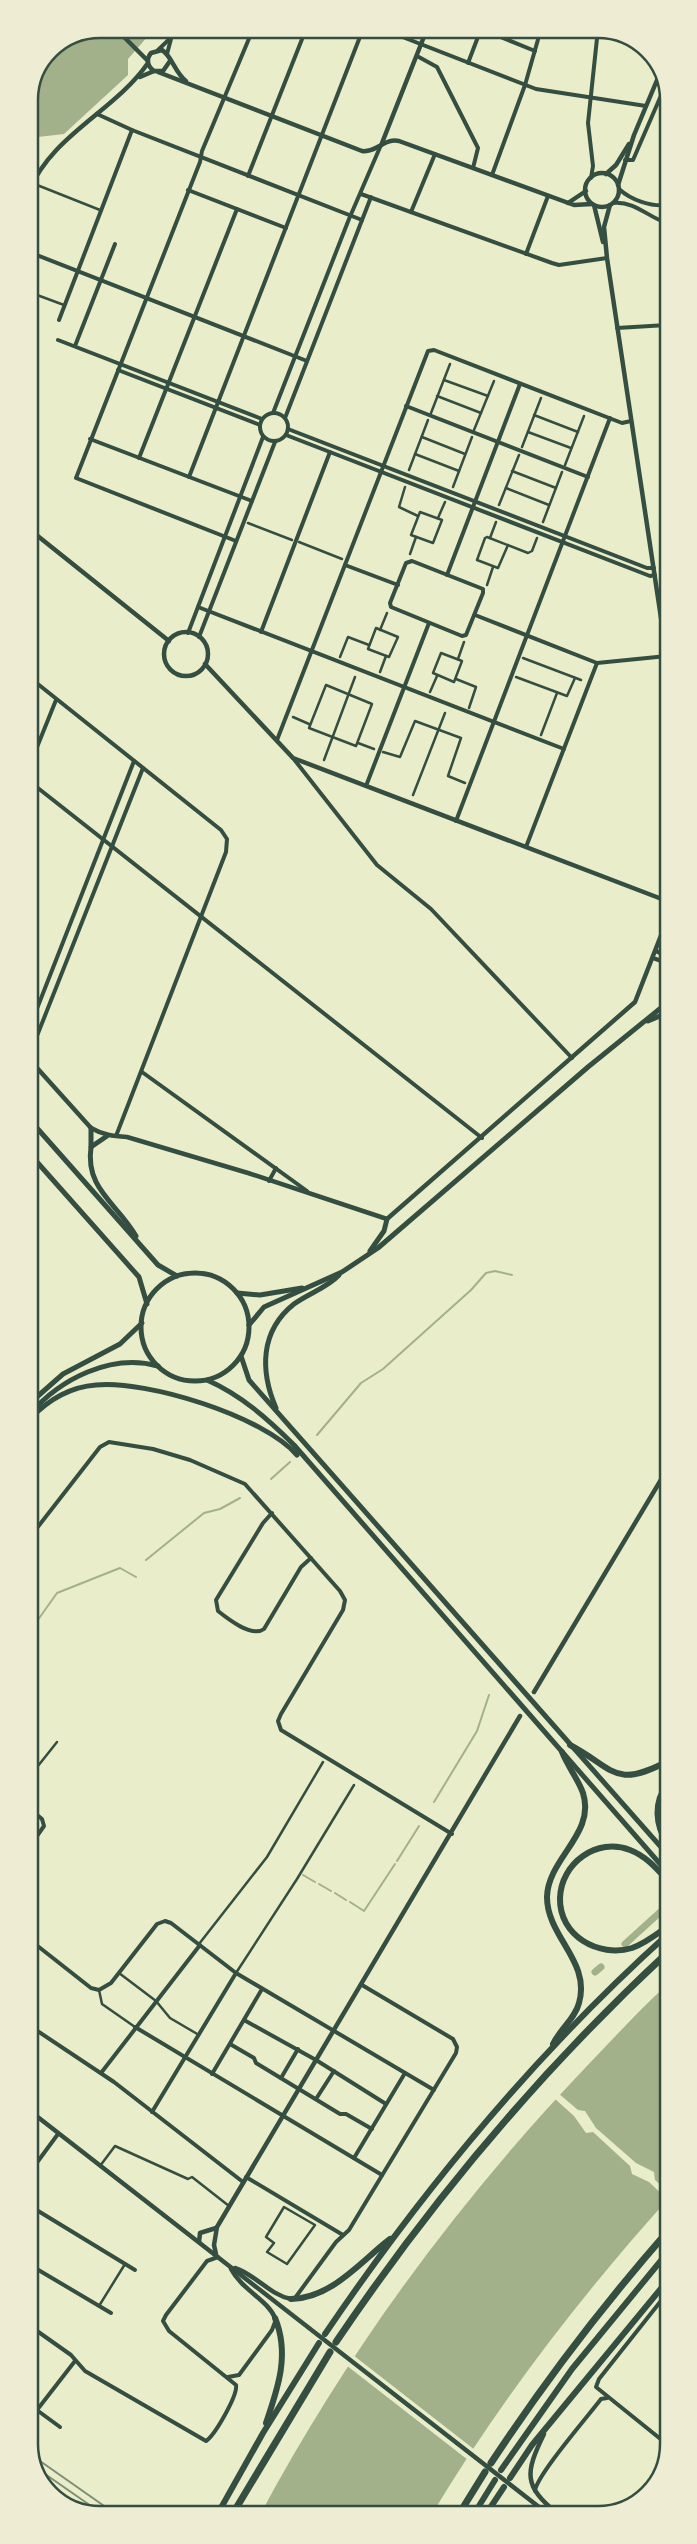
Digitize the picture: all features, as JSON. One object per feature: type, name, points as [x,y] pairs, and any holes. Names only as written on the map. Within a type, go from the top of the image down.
[{"type":"highway","points":[[570,1744],[605,1769],[623,1775],[642,1773],[660,1765]]},
{"type":"highway","points":[[550,2050],[558,2034],[576,2010],[582,1984],[578,1967],[554,1929],[548,1909],[550,1880],[579,1834],[585,1815],[583,1793],[569,1769],[562,1752]]},
{"type":"highway","points":[[660,1797],[657,1813],[660,1829]]},
{"type":"highway","points":[[660,1874],[641,1856],[630,1850],[605,1847],[594,1849],[574,1862],[566,1873],[560,1898],[566,1924],[584,1943],[596,1948],[618,1951],[649,1940],[660,1932]]},
{"type":"highway","points":[[326,2334],[396,2233],[444,2172],[550,2050],[660,1942]]},
{"type":"highway","points":[[336,2342],[422,2222],[488,2139],[596,2022],[660,1960]]},
{"type":"highway","points":[[291,2300],[306,2298],[322,2292],[363,2264],[396,2233]]},
{"type":"highway","points":[[491,2462],[567,2354],[660,2241]]},
{"type":"highway","points":[[501,2470],[572,2370],[660,2262]]},
{"type":"highway","points":[[510,2478],[547,2427],[660,2290]]},
{"type":"highway","points":[[263,2433],[278,2388],[282,2362],[281,2334],[275,2318]]},
{"type":"highway","points":[[223,2506],[263,2433],[319,2344]]},
{"type":"highway","points":[[237,2506],[269,2450],[330,2352]]},
{"type":"highway","points":[[464,2506],[485,2472]]},
{"type":"highway","points":[[479,2506],[495,2480]]},
{"type":"highway","points":[[491,2506],[504,2487]]},
{"type":"main road","points":[[249,1325],[264,1307],[342,1272],[405,1227],[588,1067],[660,1009]]},
{"type":"main road","points":[[638,1026],[660,1016]]},
{"type":"main road","points":[[91,1128],[90,1168],[93,1180],[130,1226],[141,1246]]},
{"type":"main road","points":[[38,1129],[158,1265],[177,1276]]},
{"type":"main road","points":[[92,1147],[107,1136]]},
{"type":"main road","points":[[38,1162],[138,1277],[143,1285],[147,1304]]},
{"type":"main road","points":[[365,1257],[384,1231],[387,1219]]},
{"type":"main road","points":[[278,1413],[265,1374],[266,1346],[277,1322],[293,1305],[332,1282],[342,1272]]},
{"type":"main road","points":[[193,1273],[210,1275],[224,1282],[237,1293],[246,1308],[249,1325],[247,1341],[241,1356],[232,1367],[208,1380],[190,1381],[172,1376],[158,1366],[149,1354],[143,1341],[142,1322],[147,1304],[159,1287],[177,1276],[193,1273]]},
{"type":"main road","points":[[237,1293],[260,1295],[308,1287]]},
{"type":"main road","points":[[38,1396],[64,1374],[120,1344],[142,1322]]},
{"type":"main road","points":[[241,1356],[249,1380],[660,1847]]},
{"type":"main road","points":[[38,1405],[60,1386],[93,1370],[136,1362],[158,1366]]},
{"type":"main road","points":[[208,1380],[223,1387],[263,1415],[294,1445],[660,1864]]},
{"type":"main road","points":[[38,1410],[59,1396],[94,1385],[129,1386],[172,1395],[221,1410],[275,1434],[291,1447],[364,1527]]},
{"type":"street","points":[[126,38],[138,49],[156,72],[365,152],[382,143],[399,141],[574,205],[593,204],[602,207],[611,204],[628,203],[660,221]]},
{"type":"street","points":[[236,541],[77,480],[76,476],[223,97],[249,38]]},
{"type":"street","points":[[248,176],[302,38]]},
{"type":"street","points":[[189,477],[359,38]]},
{"type":"street","points":[[406,38],[525,86],[646,106]]},
{"type":"street","points":[[188,633],[264,437],[260,425],[262,419],[273,413],[350,215],[362,194],[424,38]]},
{"type":"street","points":[[468,63],[478,38]]},
{"type":"street","points":[[503,38],[535,51]]},
{"type":"street","points":[[492,175],[525,86],[539,38]]},
{"type":"street","points":[[568,203],[586,191],[591,178],[593,166],[588,123],[597,38]]},
{"type":"street","points":[[38,173],[49,155],[138,77],[152,53],[171,39]]},
{"type":"street","points":[[167,54],[171,39]]},
{"type":"street","points":[[138,49],[152,53]]},
{"type":"street","points":[[158,50],[167,54],[178,74],[189,84]]},
{"type":"street","points":[[417,56],[437,66],[478,148],[473,168]]},
{"type":"street","points":[[138,77],[166,69],[170,60]]},
{"type":"street","points":[[606,258],[604,227],[611,204],[618,196],[618,187],[634,134],[656,82]]},
{"type":"street","points":[[625,160],[633,160],[660,98]]},
{"type":"street","points":[[97,114],[132,130],[362,220]]},
{"type":"street","points":[[59,320],[76,271],[132,130]]},
{"type":"street","points":[[606,174],[616,166],[634,134]]},
{"type":"street","points":[[412,212],[435,154]]},
{"type":"street","points":[[591,178],[600,174],[606,174],[612,177],[618,187],[630,197],[649,204],[660,205]]},
{"type":"street","points":[[38,185],[100,210]]},
{"type":"street","points":[[188,190],[286,228]]},
{"type":"street","points":[[586,191],[593,204],[606,258],[660,608]]},
{"type":"street","points":[[362,194],[559,265],[606,258]]},
{"type":"street","points":[[526,254],[548,196]]},
{"type":"street","points":[[199,637],[275,442],[286,435],[288,429],[285,418],[371,197]]},
{"type":"street","points":[[139,458],[237,209]]},
{"type":"street","points":[[75,346],[114,244]]},
{"type":"street","points":[[38,256],[307,361]]},
{"type":"street","points":[[38,295],[64,305]]},
{"type":"street","points":[[618,328],[660,325]]},
{"type":"street","points":[[58,340],[262,419]]},
{"type":"street","points":[[277,740],[427,352],[431,350],[610,418],[625,423],[631,421]]},
{"type":"street","points":[[431,413],[450,364]]},
{"type":"street","points":[[118,370],[260,425]]},
{"type":"street","points":[[444,380],[488,396]]},
{"type":"street","points":[[474,430],[494,381]]},
{"type":"street","points":[[447,575],[520,384]]},
{"type":"street","points":[[437,396],[481,413]]},
{"type":"street","points":[[522,447],[541,398]]},
{"type":"street","points":[[406,406],[588,477]]},
{"type":"street","points":[[273,413],[285,418]]},
{"type":"street","points":[[534,415],[578,432]]},
{"type":"street","points":[[565,465],[584,416]]},
{"type":"street","points":[[456,821],[610,418]]},
{"type":"street","points":[[409,470],[428,420]]},
{"type":"street","points":[[288,429],[565,537],[647,568],[654,568]]},
{"type":"street","points":[[528,432],[571,448]]},
{"type":"street","points":[[286,435],[650,576],[655,575]]},
{"type":"street","points":[[264,437],[275,442]]},
{"type":"street","points":[[422,437],[465,454]]},
{"type":"street","points":[[453,487],[472,437]]},
{"type":"street","points":[[90,439],[252,501]]},
{"type":"street","points":[[261,632],[330,452]]},
{"type":"street","points":[[415,454],[459,471]]},
{"type":"street","points":[[499,505],[519,455]]},
{"type":"street","points":[[512,472],[556,488]]},
{"type":"street","points":[[543,522],[562,472]]},
{"type":"street","points":[[405,487],[398,508],[418,516]]},
{"type":"street","points":[[506,488],[550,505]]},
{"type":"street","points":[[438,518],[445,502]]},
{"type":"street","points":[[422,512],[438,518],[442,522],[434,543],[411,534],[418,516],[422,512]]},
{"type":"street","points":[[490,538],[496,522]]},
{"type":"street","points":[[248,523],[292,540]]},
{"type":"street","points":[[38,536],[169,641]]},
{"type":"street","points":[[410,554],[416,537]]},
{"type":"street","points":[[508,546],[499,567],[493,567],[477,559],[484,539],[490,538],[528,553],[532,550],[537,538]]},
{"type":"street","points":[[299,542],[342,558]]},
{"type":"street","points":[[409,561],[447,575],[483,589],[475,615],[464,636],[391,607],[390,603],[409,561]]},
{"type":"street","points":[[345,565],[398,585]]},
{"type":"street","points":[[487,584],[493,567]]},
{"type":"street","points":[[198,607],[564,749]]},
{"type":"street","points":[[380,630],[387,613]]},
{"type":"street","points":[[475,615],[597,663],[660,658]]},
{"type":"street","points":[[366,786],[429,623]]},
{"type":"street","points":[[375,629],[380,630],[398,637],[390,656],[368,649],[375,629]]},
{"type":"street","points":[[188,633],[199,637],[207,650],[205,664],[195,674],[180,676],[174,673],[165,662],[165,647],[174,636],[188,633]]},
{"type":"street","points":[[340,657],[348,638],[369,645]]},
{"type":"street","points":[[458,659],[464,642]]},
{"type":"street","points":[[440,654],[458,659],[463,662],[454,682],[437,676],[433,672],[440,654]]},
{"type":"street","points":[[380,672],[386,656]]},
{"type":"street","points":[[523,658],[581,680]]},
{"type":"street","points":[[526,847],[597,663]]},
{"type":"street","points":[[205,664],[293,758],[377,865],[431,909],[572,1058]]},
{"type":"street","points":[[430,692],[437,676]]},
{"type":"street","points":[[324,760],[355,677]]},
{"type":"street","points":[[516,677],[568,696],[575,678]]},
{"type":"street","points":[[456,679],[476,687],[469,708]]},
{"type":"street","points":[[38,685],[220,830],[226,839],[226,852],[202,917],[116,1136]]},
{"type":"street","points":[[325,685],[349,694],[372,704],[358,743],[354,746],[309,729],[325,685]]},
{"type":"street","points":[[541,735],[557,693]]},
{"type":"street","points":[[38,745],[56,700]]},
{"type":"street","points":[[413,795],[445,713]]},
{"type":"street","points":[[293,717],[310,724]]},
{"type":"street","points":[[383,752],[400,757],[415,721],[439,729],[462,739],[448,776],[465,783]]},
{"type":"street","points":[[358,743],[374,749]]},
{"type":"street","points":[[293,758],[660,898]]},
{"type":"street","points":[[38,1006],[134,761]]},
{"type":"street","points":[[38,1035],[143,768]]},
{"type":"street","points":[[38,788],[482,1138]]},
{"type":"street","points":[[38,1068],[91,1128],[107,1136],[126,1137],[387,1219],[482,1138],[635,1002],[660,940]]},
{"type":"street","points":[[656,951],[660,953]]},
{"type":"street","points":[[653,958],[660,961]]},
{"type":"street","points":[[142,1072],[313,1196]]},
{"type":"street","points":[[269,1181],[276,1168]]},
{"type":"street","points":[[38,1527],[100,1448],[109,1442],[171,1454],[227,1475],[250,1488],[342,1594],[345,1604],[281,1714],[279,1726],[284,1734],[452,1834]]},
{"type":"street","points":[[534,1692],[660,1481]]},
{"type":"street","points":[[272,1513],[263,1523],[216,1600],[218,1611],[252,1632],[259,1632],[264,1629],[301,1566],[310,1558]]},
{"type":"street","points":[[38,2332],[72,2356],[85,2371],[202,2440],[206,2441],[212,2436],[236,2394],[234,2382],[169,2331],[163,2321],[166,2314],[207,2261],[212,2252],[217,2227],[229,2206],[452,1834],[520,1716]]},
{"type":"street","points":[[38,1766],[56,1742]]},
{"type":"street","points":[[101,2073],[267,1858],[323,1762]]},
{"type":"street","points":[[152,2112],[236,1973],[297,1879],[354,1785]]},
{"type":"street","points":[[38,1816],[42,1819],[43,1829],[38,1836]]},
{"type":"street","points":[[38,1946],[91,1988],[99,1990],[106,1987],[119,1973],[157,1924],[171,1923],[236,1973],[434,2090]]},
{"type":"street","points":[[119,1973],[156,2001],[170,2018],[199,2035]]},
{"type":"street","points":[[227,2264],[253,2277],[277,2294],[291,2300],[297,2295],[352,2226],[456,2053],[457,2047],[452,2038],[362,1985]]},
{"type":"street","points":[[212,2074],[262,1989]]},
{"type":"street","points":[[99,1990],[102,2004],[135,2027],[382,2175]]},
{"type":"street","points":[[244,2020],[298,2049],[386,2104]]},
{"type":"street","points":[[38,2033],[101,2073],[245,2180],[343,2235]]},
{"type":"street","points":[[230,2044],[299,2089],[372,2129]]},
{"type":"street","points":[[281,2078],[298,2049]]},
{"type":"street","points":[[316,2099],[334,2071]]},
{"type":"street","points":[[354,2158],[405,2073]]},
{"type":"street","points":[[38,2118],[538,2506]]},
{"type":"street","points":[[38,2161],[58,2134]]},
{"type":"street","points":[[100,2166],[115,2146],[188,2179],[192,2177],[229,2206]]},
{"type":"street","points":[[284,2207],[315,2225],[287,2264],[267,2252],[274,2243],[266,2237],[284,2207]]},
{"type":"street","points":[[38,2211],[135,2270]]},
{"type":"street","points":[[199,2242],[198,2237],[217,2227]]},
{"type":"street","points":[[188,2234],[205,2232],[213,2235],[218,2257]]},
{"type":"street","points":[[207,2261],[218,2257]]},
{"type":"street","points":[[99,2306],[125,2264]]},
{"type":"street","points":[[226,2376],[239,2375],[272,2330],[275,2318],[268,2306],[244,2287],[227,2264]]},
{"type":"street","points":[[38,2270],[111,2313]]},
{"type":"street","points":[[660,2302],[596,2383],[599,2390],[660,2439]]},
{"type":"street","points":[[38,2407],[75,2361]]},
{"type":"street","points":[[535,2493],[537,2484],[601,2399],[610,2399]]},
{"type":"street","points":[[38,2411],[60,2427]]},
{"type":"street","points":[[547,2427],[530,2469],[531,2483],[535,2493],[549,2506]]},
{"type":"shaded area","points":[[100,38],[146,38],[128,59],[128,75],[64,134],[38,137],[39,88],[42,76],[48,65],[65,48],[76,42]]},
{"type":"shaded area","points":[[660,1992],[660,2208],[542,2351],[485,2431],[437,2506],[265,2506],[330,2395],[408,2280],[493,2171],[586,2067]]},
{"type":"pier","points":[[558,2093],[578,2110],[585,2111],[596,2128],[636,2163],[654,2172],[655,2180],[660,2185],[660,2192],[649,2182],[632,2174],[630,2166],[593,2132],[586,2133],[574,2116],[554,2098]]},
{"type":"pier","points":[[353,2355],[475,2450],[468,2460],[346,2365]]},
{"type":"waterway","points":[[317,1435],[361,1383],[383,1369],[471,1290],[486,1273],[495,1271],[512,1275]]},
{"type":"waterway","points":[[271,1479],[290,1462]]},
{"type":"waterway","points":[[146,1560],[204,1513],[220,1509],[240,1498]]},
{"type":"waterway","points":[[38,1620],[57,1593],[120,1568],[136,1577]]},
{"type":"waterway","points":[[434,1802],[477,1731],[489,1695]]},
{"type":"waterway","points":[[397,1861],[419,1826]]},
{"type":"waterway","points":[[350,1902],[364,1911],[395,1864]]},
{"type":"waterway","points":[[303,1875],[315,1882]]},
{"type":"waterway","points":[[319,1884],[331,1891]]},
{"type":"waterway","points":[[335,1893],[346,1900]]},
{"type":"waterway","points":[[625,1944],[660,1912]]},
{"type":"waterway","points":[[629,1943],[660,1914]]},
{"type":"waterway","points":[[595,1972],[601,1967]]},
{"type":"waterway","points":[[596,1974],[602,1968]]},
{"type":"railway","points":[[40,2461],[104,2506]]},
{"type":"railway","points":[[46,2474],[90,2505]]}]
